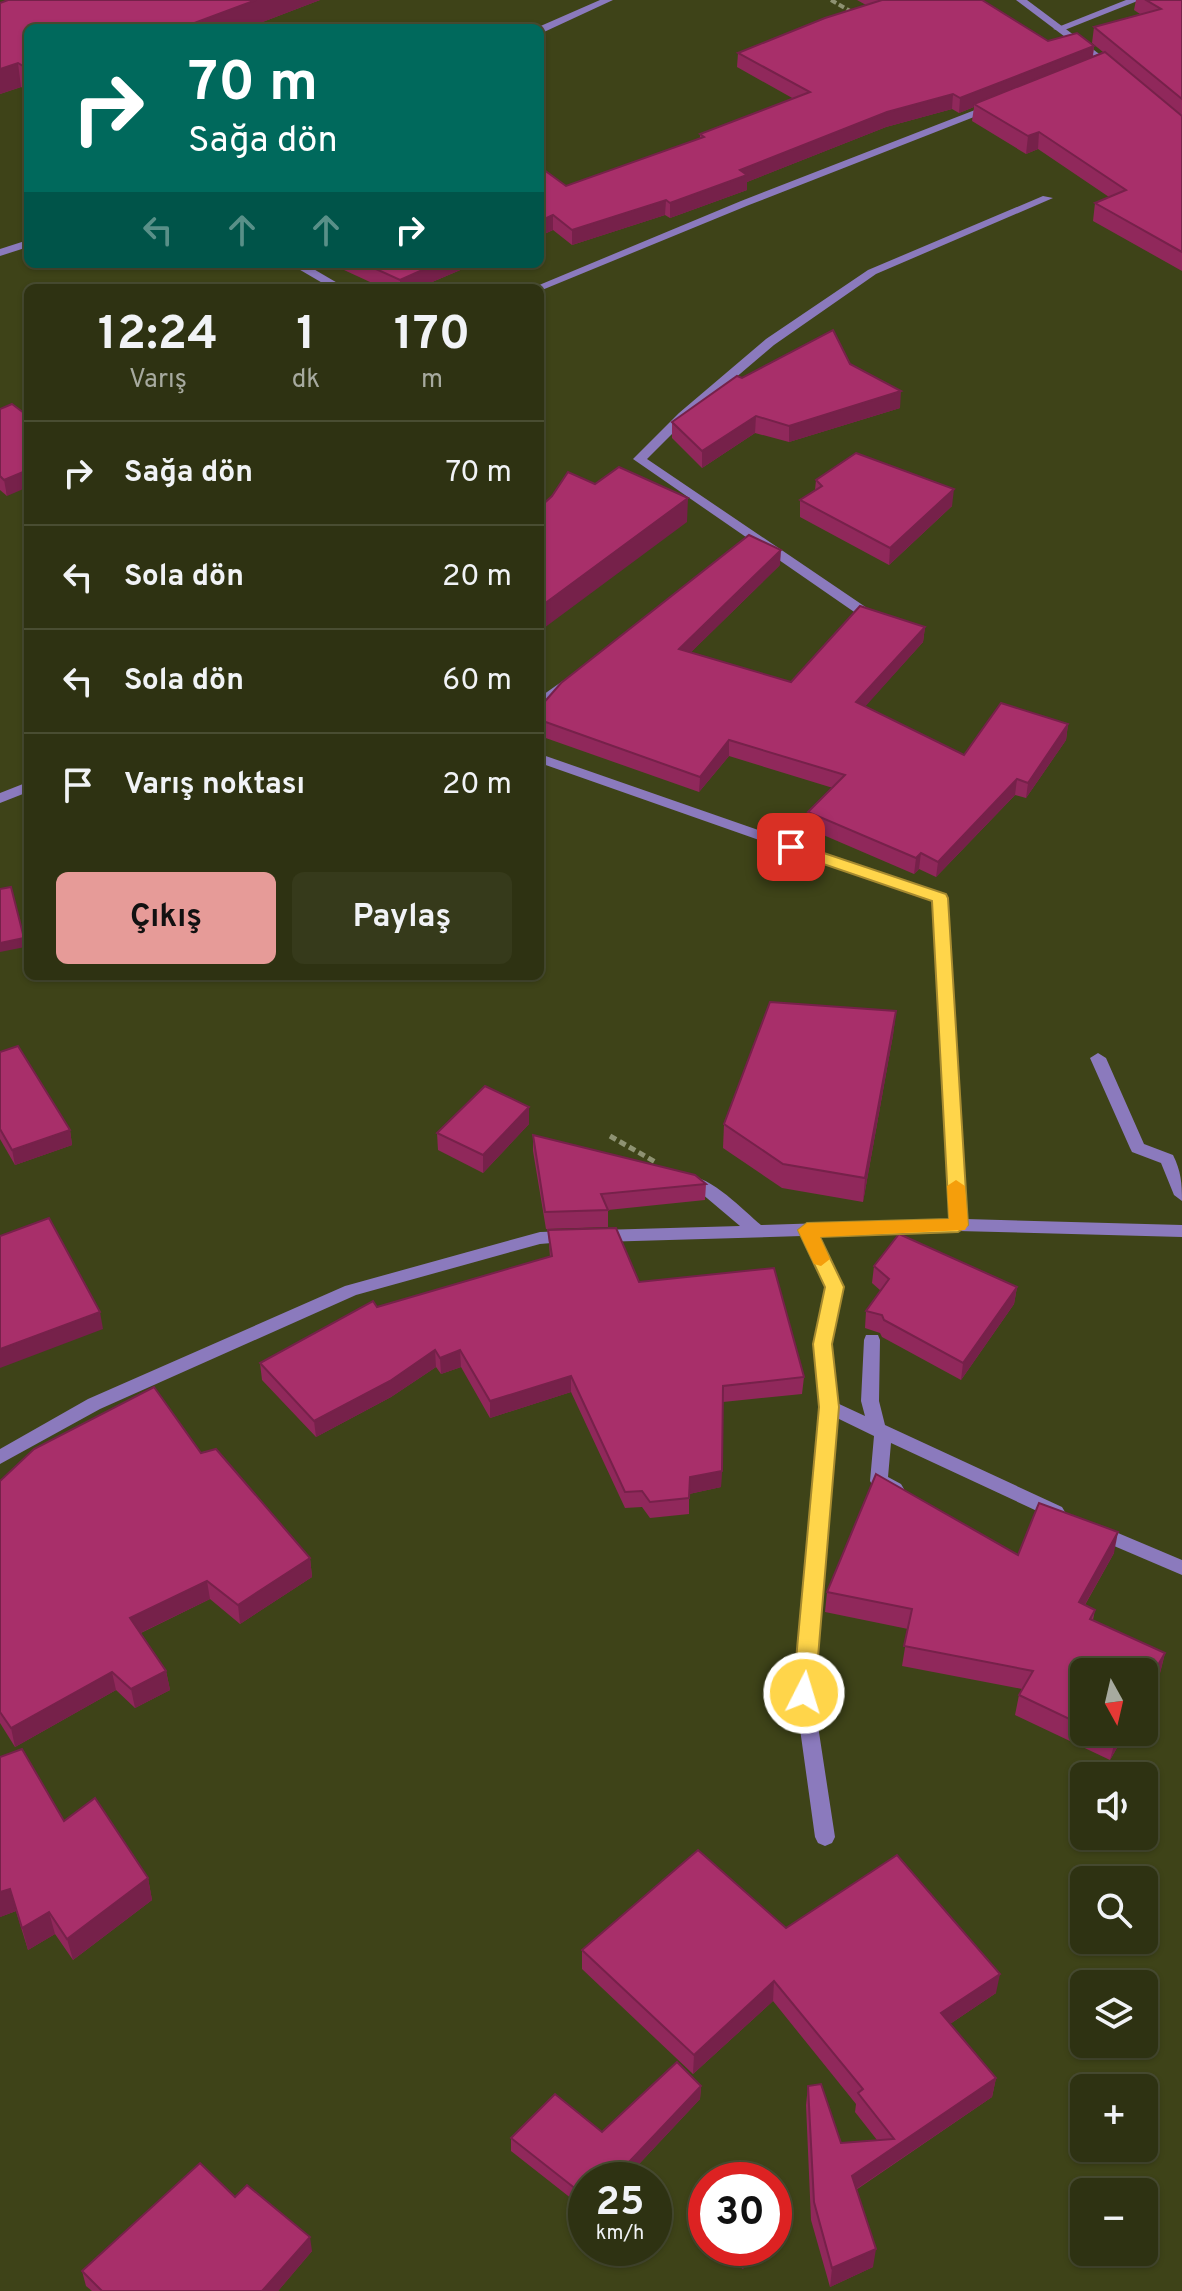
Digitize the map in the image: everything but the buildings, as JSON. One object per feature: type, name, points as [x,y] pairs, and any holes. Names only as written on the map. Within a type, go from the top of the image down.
[{"type":"street","points":[[544,28],[608,0]]},
{"type":"street","points":[[1021,0],[1128,81]]},
{"type":"street","points":[[1058,29],[1135,0]]},
{"type":"street","points":[[1091,68],[1106,62]]},
{"type":"street","points":[[544,286],[1002,102]]},
{"type":"street","points":[[865,613],[639,459],[683,416],[770,342],[872,272],[1047,198]]},
{"type":"street","points":[[0,253],[24,244]]},
{"type":"street","points":[[303,268],[333,284]]},
{"type":"street","points":[[742,544],[754,535]]},
{"type":"street","points":[[544,701],[574,676]]},
{"type":"street","points":[[544,759],[940,898],[958,1225]]},
{"type":"street","points":[[0,798],[24,789]]},
{"type":"street","points":[[1098,1058],[1138,1148],[1167,1159],[1182,1195]]},
{"type":"street","points":[[677,1178],[701,1184],[759,1232]]},
{"type":"street","points":[[0,1457],[94,1404],[351,1290],[540,1238],[958,1225],[1182,1231]]},
{"type":"street","points":[[807,1230],[834,1287],[823,1344],[829,1407],[804,1693],[825,1837]]},
{"type":"street","points":[[872,1340],[870,1401],[880,1431],[879,1481],[905,1495]]},
{"type":"street","points":[[829,1407],[1182,1568]]},
{"type":"path","points":[[831,0],[857,14]]},
{"type":"path","points":[[610,1136],[643,1153],[677,1178]]},
{"type":"slow traffic","points":[[821,1259],[807,1230],[958,1225],[956,1186]]},
{"type":"route","points":[[791,847],[940,898],[958,1225],[807,1230],[834,1287],[823,1344],[829,1407],[804,1693]]}]
